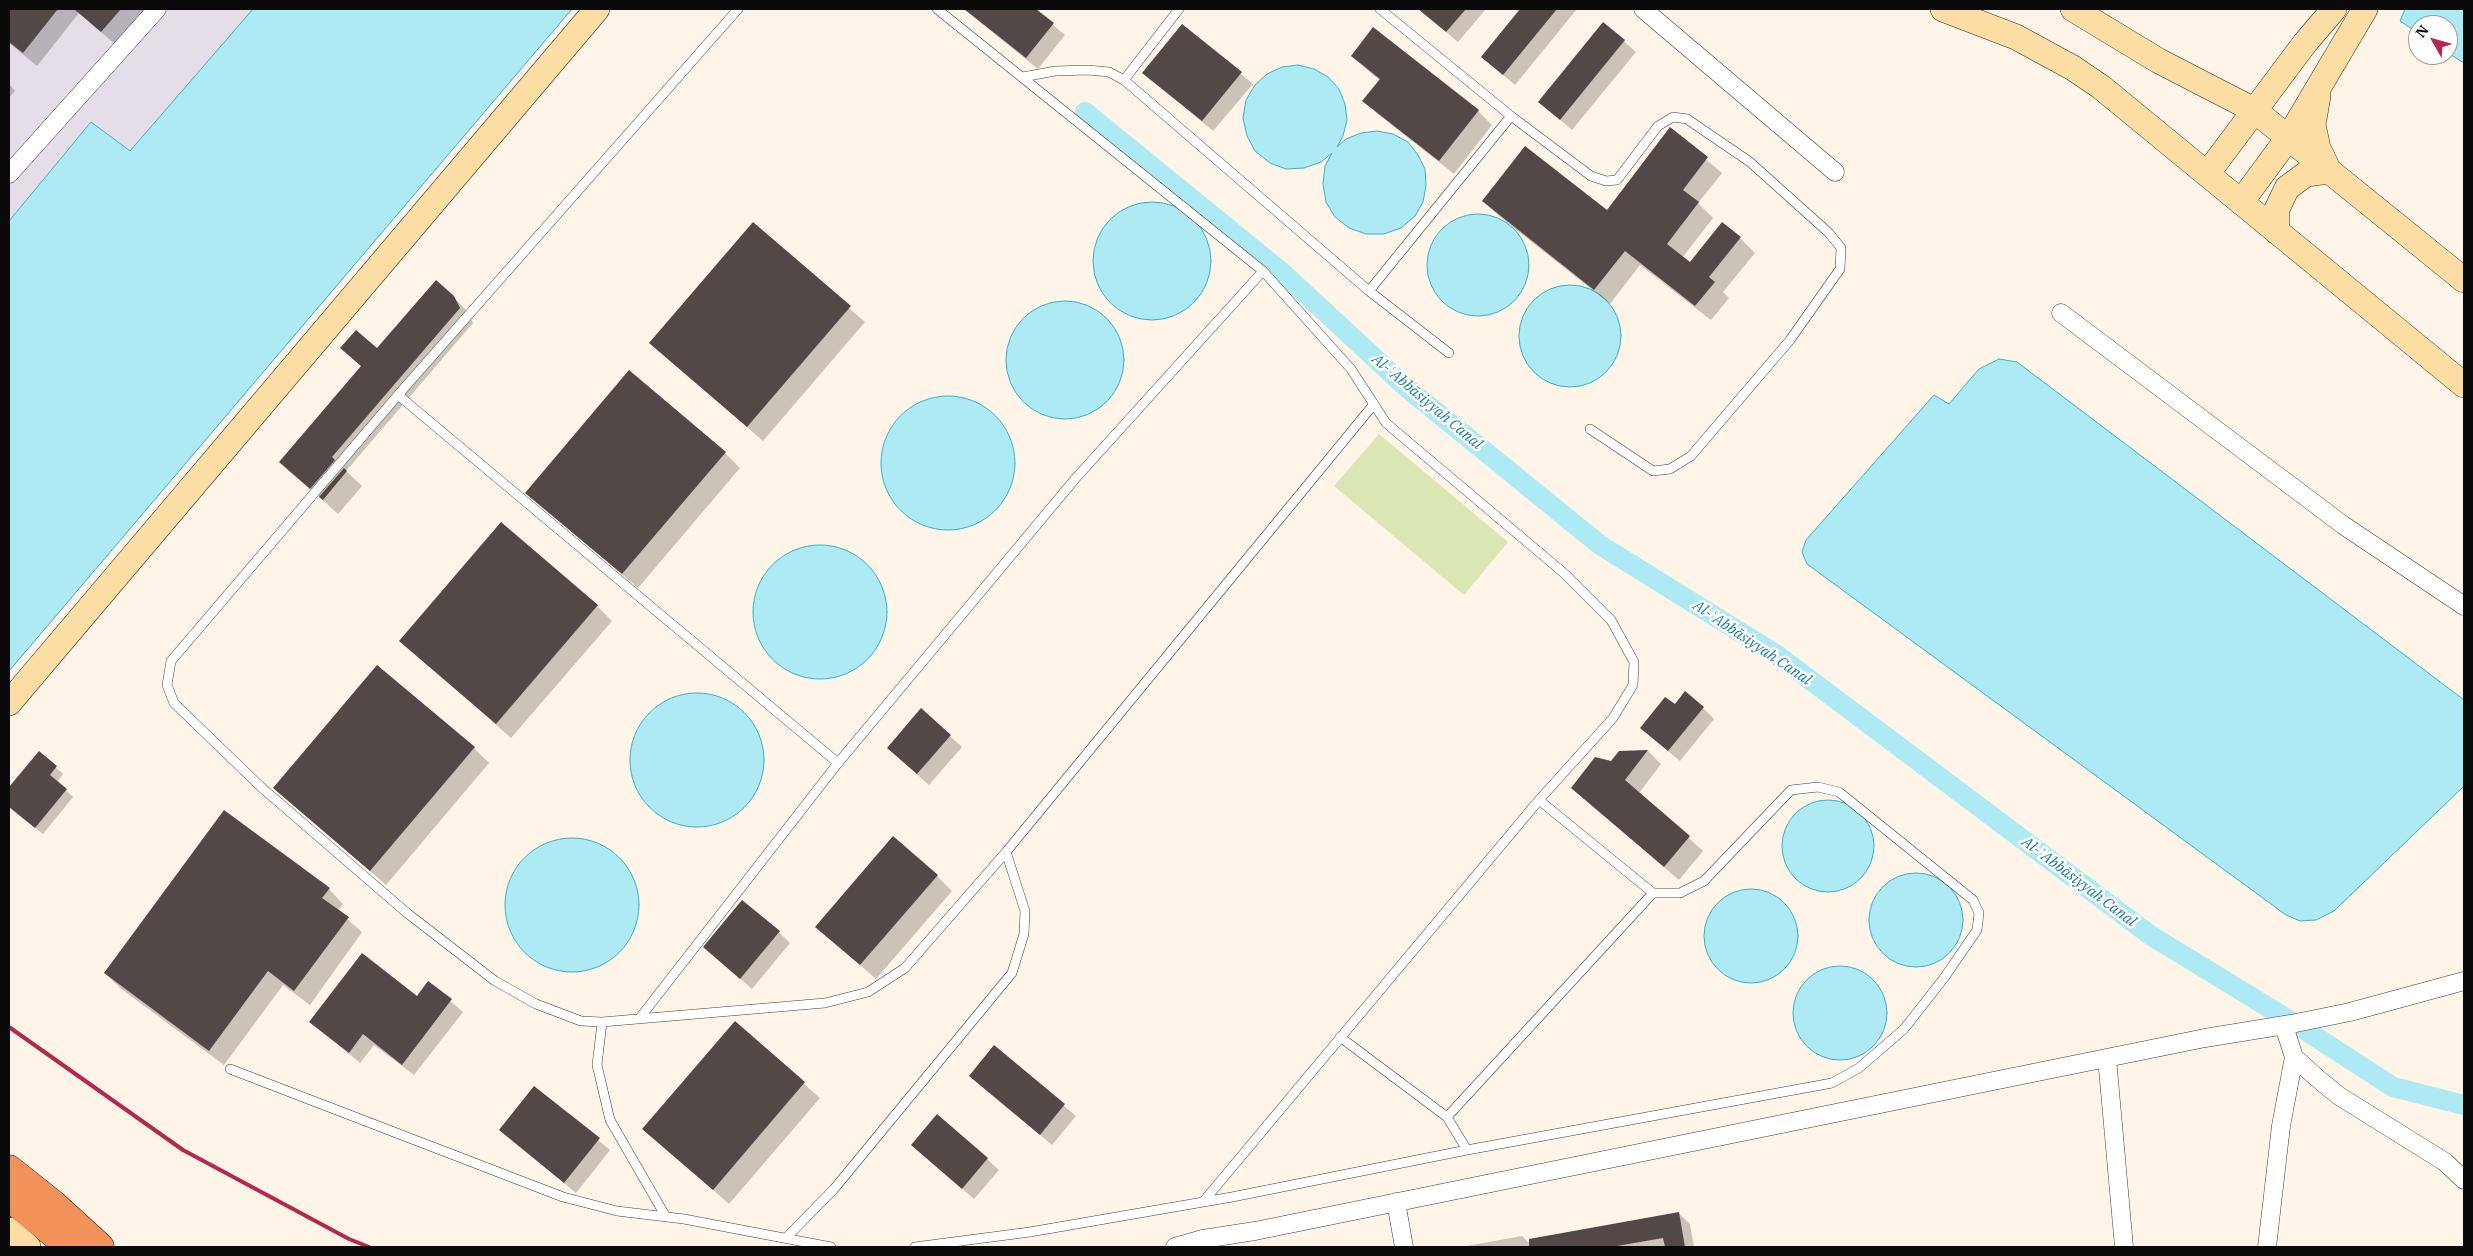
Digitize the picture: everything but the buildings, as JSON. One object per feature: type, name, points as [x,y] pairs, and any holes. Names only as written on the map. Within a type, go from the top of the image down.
[{"type":"highway","points":[[9,1168],[47,1199],[100,1247]]},
{"type":"highway","points":[[9,1197],[70,1247]]},
{"type":"main road","points":[[9,703],[597,9]]},
{"type":"main road","points":[[1943,9],[2016,37],[2073,68],[2134,112],[2206,174],[2464,385]]},
{"type":"main road","points":[[2073,9],[2158,61],[2254,110],[2464,280]]},
{"type":"main road","points":[[2206,174],[2334,9]]},
{"type":"main road","points":[[2241,202],[2288,137],[2366,9]]},
{"type":"main road","points":[[2324,80],[2316,102],[2313,125],[2318,148],[2329,170]]},
{"type":"main road","points":[[2277,232],[2277,209],[2288,188],[2306,174],[2329,170]]},
{"type":"main road","points":[[9,1230],[28,1247]]},
{"type":"street","points":[[9,174],[157,9]]},
{"type":"street","points":[[1643,9],[1835,172]]},
{"type":"street","points":[[2061,313],[2343,525],[2464,606]]},
{"type":"street","points":[[1175,1247],[1203,1239],[1396,1202],[2205,1038],[2287,1025],[2350,1012],[2464,981]]},
{"type":"street","points":[[2267,1247],[2281,1126],[2294,1057],[2287,1025]]},
{"type":"street","points":[[2294,1057],[2339,1096],[2445,1162],[2464,1180]]},
{"type":"street","points":[[2107,1058],[2124,1247]]},
{"type":"street","points":[[1396,1202],[1404,1247]]},
{"type":"lane","points":[[738,9],[398,395],[187,641],[172,661],[167,685],[174,703],[260,788],[407,913],[496,981],[536,1004],[581,1021],[602,1022],[825,1003],[868,992],[905,968],[1006,852],[1374,404]]},
{"type":"lane","points":[[937,9],[1263,272],[1351,369],[1386,423],[1565,574],[1611,620],[1634,662],[1633,684],[1613,718],[1539,800],[1203,1202]]},
{"type":"lane","points":[[1124,80],[1179,9]]},
{"type":"lane","points":[[1380,9],[1511,116],[1590,176],[1606,181],[1616,180],[1658,126],[1673,117],[1687,119],[1750,162],[1829,233],[1841,248],[1840,269],[1790,340],[1691,456],[1670,469],[1653,471],[1590,429]]},
{"type":"lane","points":[[1023,77],[1055,71],[1088,70],[1109,72],[1124,80],[1369,291],[1450,353]]},
{"type":"lane","points":[[1369,291],[1511,116]]},
{"type":"lane","points":[[639,1019],[838,763],[1074,479],[1263,272]]},
{"type":"lane","points":[[398,395],[838,763]]},
{"type":"lane","points":[[915,1247],[1030,1232],[1203,1202],[1467,1150],[1832,1082],[1859,1068],[1904,1029],[1944,978],[1977,930],[1979,913],[1973,900],[1839,792],[1818,787],[1791,790],[1704,881],[1680,892],[1653,893],[1539,800]]},
{"type":"lane","points":[[786,1238],[834,1189],[1012,973],[1024,934],[1024,911],[1006,852]]},
{"type":"lane","points":[[1448,1117],[1653,893]]},
{"type":"lane","points":[[602,1022],[597,1065],[610,1120],[666,1217]]},
{"type":"lane","points":[[1340,1037],[1448,1117],[1467,1150]]},
{"type":"lane","points":[[230,1069],[563,1197],[617,1211],[666,1217],[831,1247]]},
{"type":"shaded area","points":[[9,9],[253,9],[130,151],[91,122],[9,221]]},
{"type":"green space","points":[[1379,434],[1508,542],[1464,595],[1334,486]]},
{"type":"water","points":[[253,9],[572,9],[9,671],[9,221],[91,122],[130,151]]},
{"type":"water","points":[[2405,9],[2464,9],[2464,63],[2458,59],[2458,15],[2408,15],[2408,26],[2400,21]]},
{"type":"water","points":[[1298,65],[1314,69],[1328,77],[1339,89],[1345,104],[1347,120],[1343,136],[1337,147],[1346,139],[1361,133],[1377,131],[1393,134],[1408,142],[1418,155],[1425,169],[1426,186],[1423,202],[1415,216],[1401,228],[1384,234],[1366,234],[1349,228],[1335,217],[1326,202],[1323,184],[1325,166],[1332,153],[1321,162],[1304,168],[1286,169],[1270,163],[1255,151],[1247,136],[1243,118],[1246,100],[1255,85],[1267,74],[1282,67]]},
{"type":"water","points":[[1152,202],[1163,203],[1185,212],[1201,228],[1210,250],[1210,272],[1201,294],[1185,310],[1163,319],[1152,320],[1141,319],[1119,310],[1103,294],[1094,272],[1093,261],[1094,250],[1103,228],[1119,212],[1141,203]]},
{"type":"water","points":[[1468,214],[1488,214],[1507,222],[1521,236],[1529,255],[1526,285],[1521,294],[1507,308],[1488,316],[1468,316],[1449,308],[1435,294],[1427,275],[1427,255],[1435,236],[1449,222]]},
{"type":"water","points":[[1560,285],[1580,285],[1599,293],[1613,307],[1621,326],[1618,356],[1613,365],[1599,379],[1580,387],[1560,387],[1541,379],[1527,365],[1519,346],[1519,326],[1527,307],[1541,293]]},
{"type":"water","points":[[1065,301],[1087,306],[1098,311],[1114,327],[1119,338],[1124,360],[1119,382],[1114,393],[1098,409],[1087,414],[1065,419],[1043,414],[1032,409],[1016,393],[1011,382],[1006,360],[1011,338],[1016,327],[1032,311],[1043,306]]},
{"type":"water","points":[[1999,359],[2017,362],[2464,700],[2464,786],[2334,911],[2316,920],[2300,921],[2286,915],[1807,564],[1802,552],[1806,540],[1934,395],[1949,404],[1979,369]]},
{"type":"water","points":[[948,396],[973,401],[995,416],[1010,438],[1015,463],[1010,488],[995,510],[973,525],[948,530],[923,525],[901,510],[886,488],[881,463],[886,438],[901,416],[923,401]]},
{"type":"water","points":[[820,545],[845,550],[867,565],[882,587],[887,612],[882,637],[867,659],[845,674],[820,679],[795,674],[773,659],[758,637],[753,612],[758,587],[773,565],[795,550]]},
{"type":"water","points":[[697,693],[722,698],[744,713],[759,735],[764,760],[759,785],[744,807],[722,822],[697,827],[672,822],[650,807],[635,785],[630,760],[635,735],[650,713],[672,698]]},
{"type":"water","points":[[1819,800],[1837,800],[1854,807],[1867,820],[1874,837],[1874,855],[1867,872],[1854,885],[1837,892],[1819,892],[1802,885],[1789,872],[1782,855],[1782,837],[1789,820],[1802,807]]},
{"type":"water","points":[[572,838],[597,844],[619,858],[633,880],[639,905],[633,930],[619,952],[597,966],[572,972],[547,966],[525,952],[511,930],[505,905],[511,880],[525,858],[547,844]]},
{"type":"water","points":[[1916,873],[1934,877],[1949,887],[1959,902],[1963,920],[1959,938],[1949,953],[1934,963],[1916,967],[1898,963],[1883,953],[1873,938],[1869,920],[1873,902],[1883,887],[1898,877]]},
{"type":"water","points":[[1751,889],[1769,893],[1784,903],[1794,918],[1798,936],[1794,954],[1784,969],[1769,979],[1751,983],[1733,979],[1718,969],[1708,954],[1704,936],[1708,918],[1718,903],[1733,893]]},
{"type":"water","points":[[1840,966],[1858,970],[1873,980],[1883,995],[1887,1013],[1883,1031],[1873,1046],[1858,1056],[1840,1060],[1822,1056],[1807,1046],[1797,1031],[1793,1013],[1797,995],[1807,980],[1822,970]]},
{"type":"waterway","name":"Al-ʿAbbāsiyyah Canal","points":[[1085,112],[1284,274],[1407,388],[1600,545],[1777,655],[2150,935],[2294,1023],[2393,1087],[2464,1105]]},
{"type":"railway","points":[[9,1027],[183,1150],[349,1239],[369,1247]]}]
